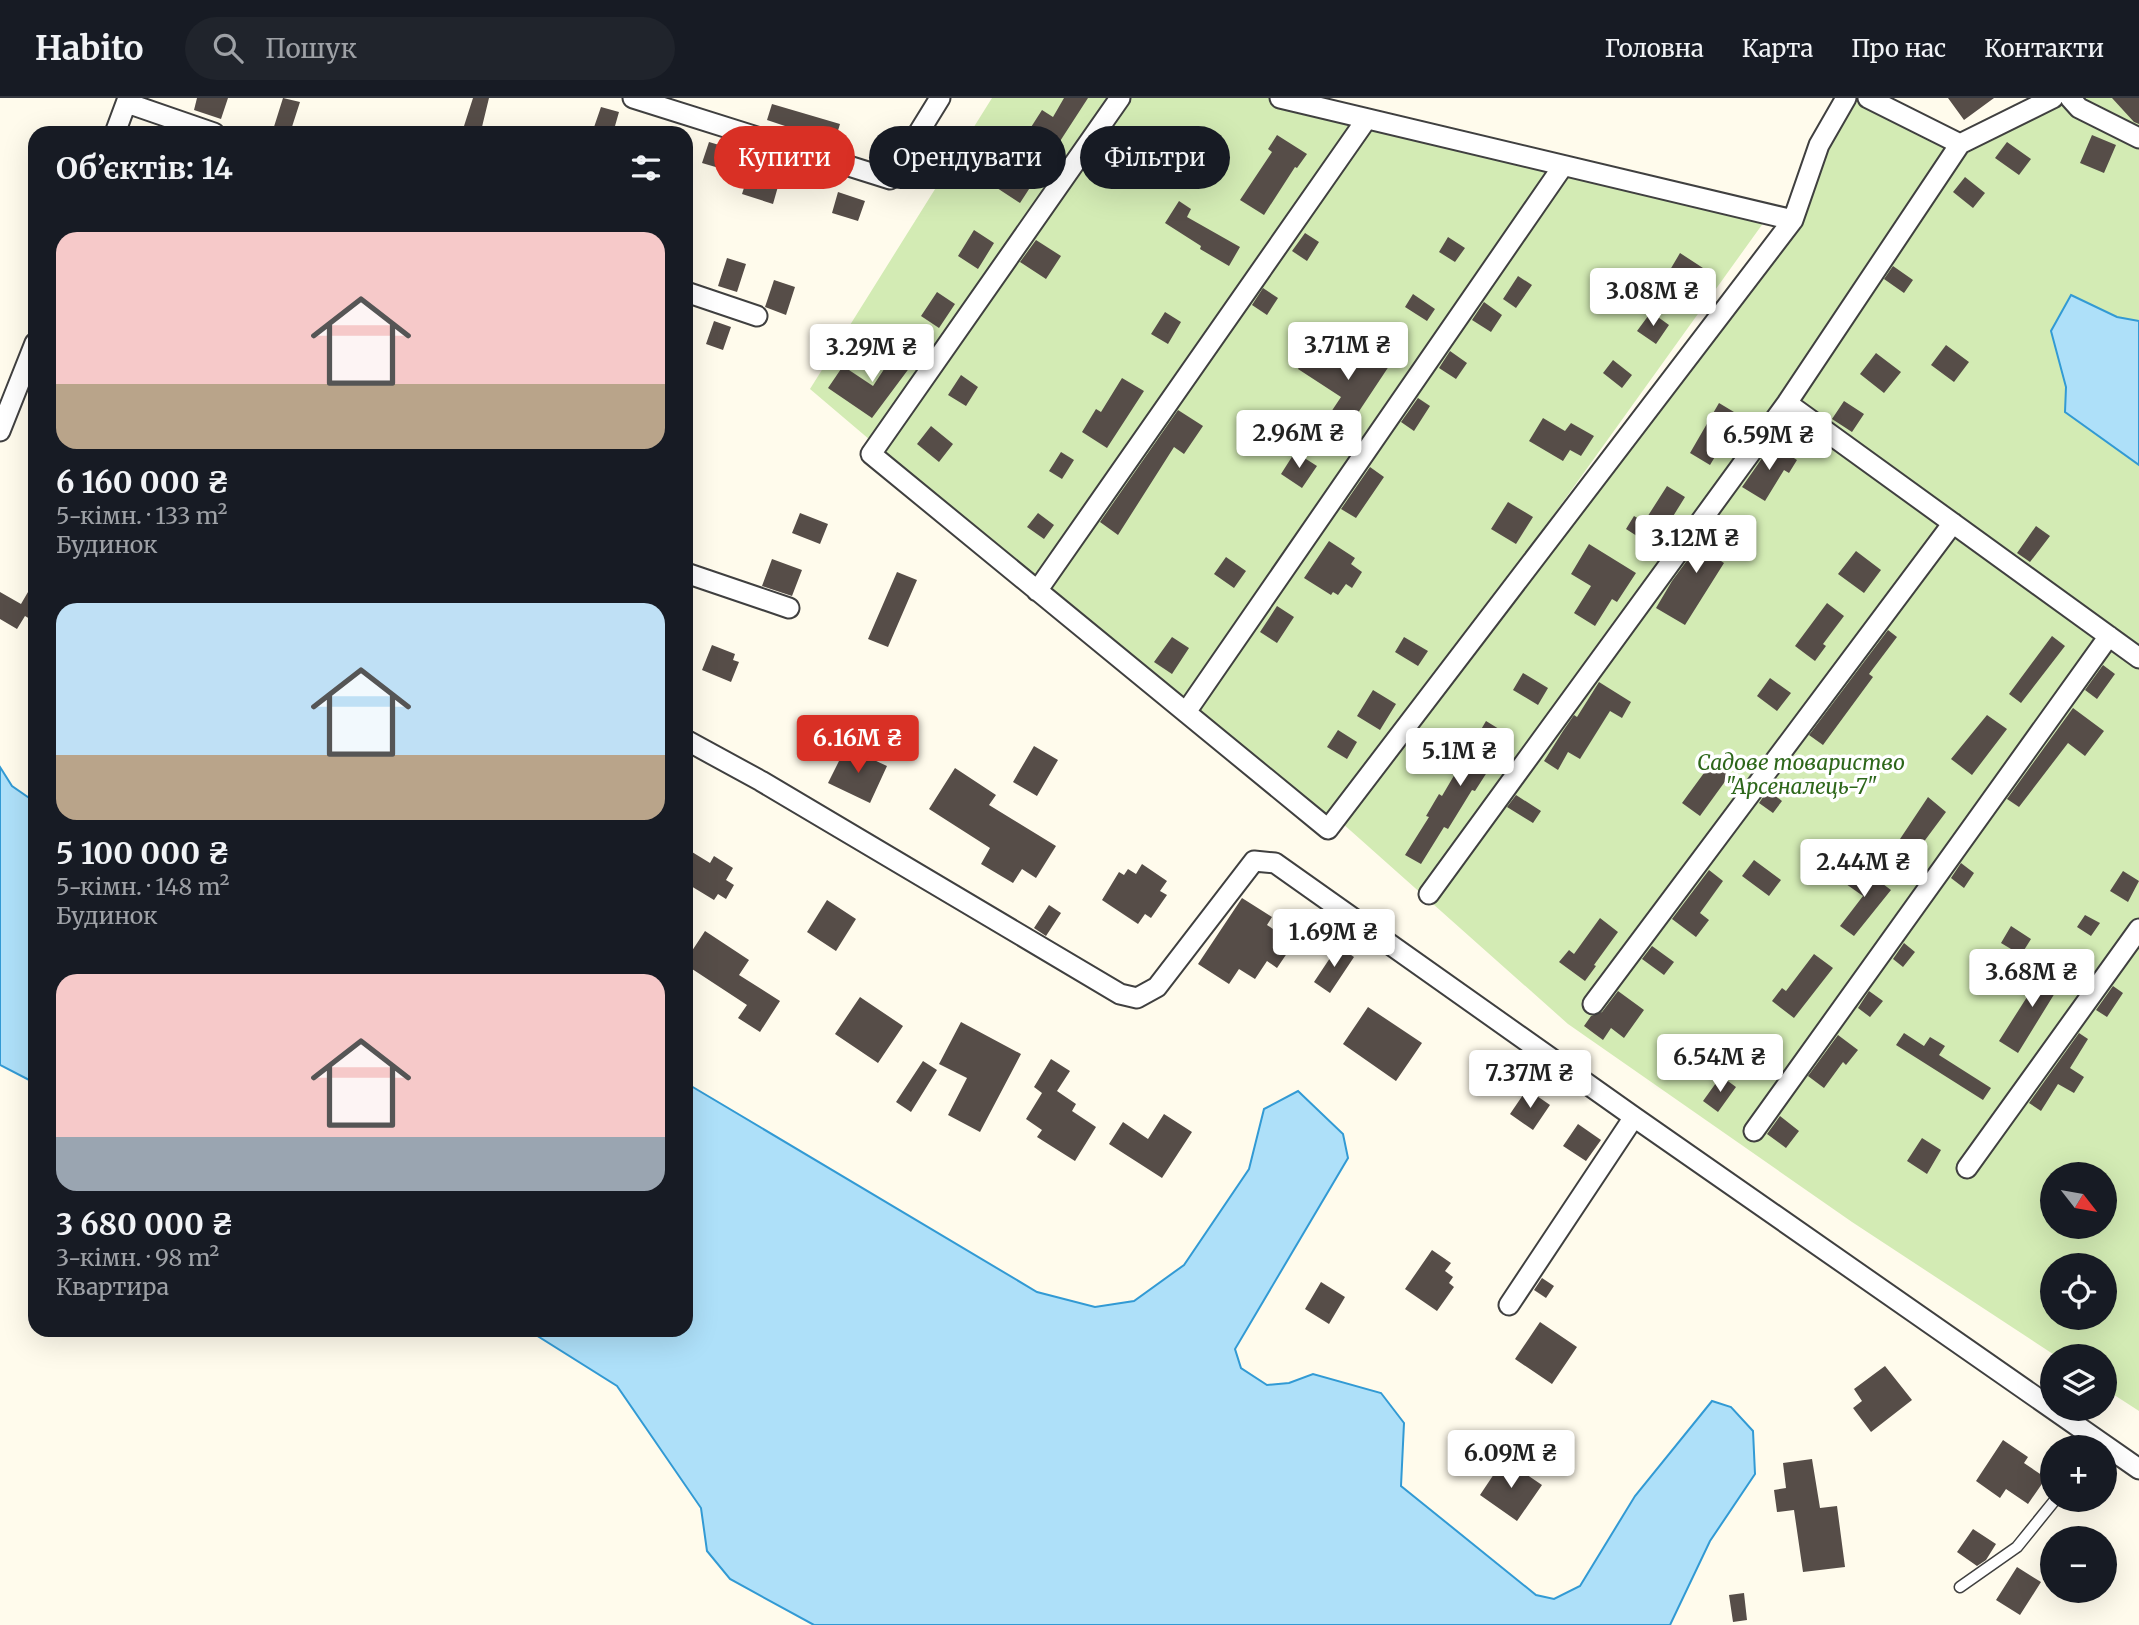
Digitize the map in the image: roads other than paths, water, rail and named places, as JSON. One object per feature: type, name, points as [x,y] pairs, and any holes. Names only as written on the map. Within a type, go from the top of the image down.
[{"type":"street","points":[[634,98],[890,179],[940,98]]},
{"type":"street","points":[[1119,98],[871,454],[1328,829],[1793,220],[1819,145],[1846,98]]},
{"type":"street","points":[[1280,98],[1793,220]]},
{"type":"street","points":[[1868,98],[1961,144]]},
{"type":"street","points":[[1429,894],[1787,403],[1961,144],[2053,98]]},
{"type":"street","points":[[2070,98],[2079,108],[2139,138]]},
{"type":"street","points":[[118,126],[128,101],[196,126]]},
{"type":"street","points":[[1037,591],[1366,120]]},
{"type":"street","points":[[1186,712],[1563,166]]},
{"type":"street","points":[[693,294],[757,316]]},
{"type":"street","points":[[0,431],[28,364]]},
{"type":"street","points":[[1787,403],[2139,658]]},
{"type":"street","points":[[1593,1004],[1953,523]]},
{"type":"street","points":[[693,575],[789,608]]},
{"type":"street","points":[[1754,1131],[2109,636]]},
{"type":"street","points":[[693,744],[761,780],[1120,994],[1137,998],[1157,988],[1254,861],[1275,863],[2084,1435]]},
{"type":"street","points":[[1967,1168],[2139,929]]},
{"type":"street","points":[[1509,1305],[1634,1117]]},
{"type":"street","points":[[2117,1456],[2139,1469]]},
{"type":"lane","points":[[1960,1587],[2017,1547],[2045,1512]]},
{"type":"water","points":[[2071,295],[2117,317],[2139,321],[2139,465],[2065,412],[2066,387],[2051,331]]},
{"type":"water","points":[[0,767],[12,786],[28,797],[28,1079],[0,1065]]},
{"type":"water","points":[[693,1087],[1037,1292],[1095,1307],[1134,1301],[1184,1265],[1249,1169],[1264,1109],[1298,1091],[1343,1134],[1348,1158],[1235,1349],[1241,1368],[1267,1385],[1289,1383],[1313,1374],[1381,1393],[1404,1423],[1401,1486],[1536,1595],[1554,1599],[1580,1586],[1635,1496],[1712,1401],[1731,1407],[1753,1431],[1755,1474],[1710,1541],[1670,1625],[814,1625],[730,1579],[707,1551],[701,1508],[617,1386],[539,1337],[693,1337]]},
{"type":"park label","name":"Садове товариство \"Арсеналець-7\"","points":[[1801,774]]}]
